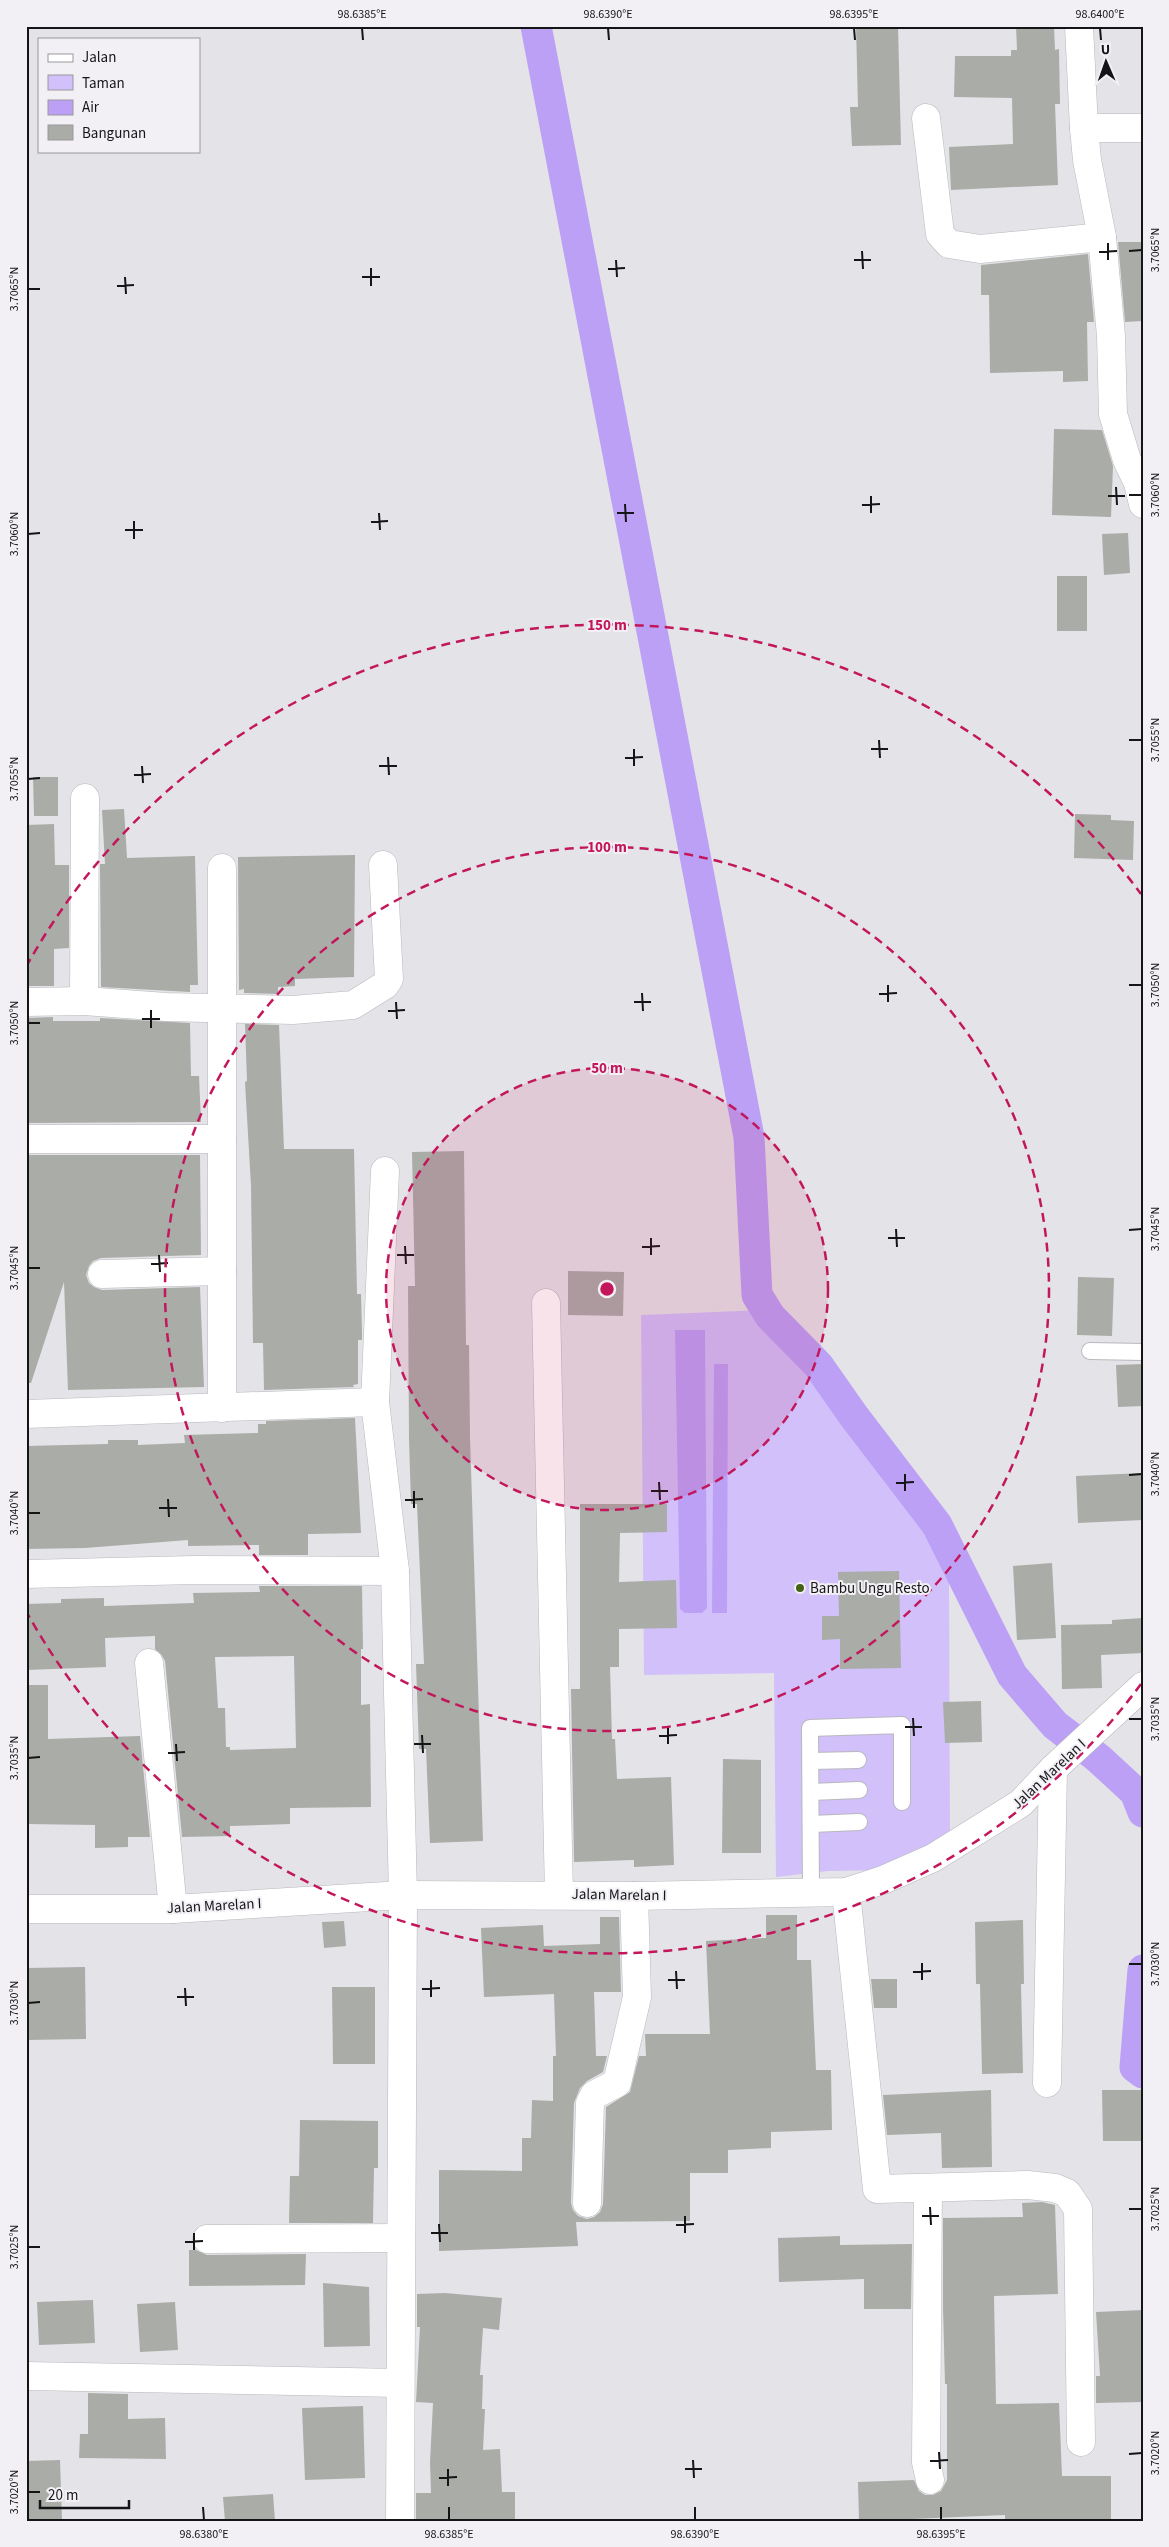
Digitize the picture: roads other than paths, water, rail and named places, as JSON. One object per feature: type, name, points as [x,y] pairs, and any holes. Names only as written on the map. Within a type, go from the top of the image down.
[{"type":"street","points":[[1079,26],[1087,160],[1102,237],[1112,336],[1113,414],[1127,460],[1138,483],[1143,504]]},
{"type":"street","points":[[926,118],[940,234],[949,244],[980,248],[1102,237]]},
{"type":"street","points":[[1084,128],[1143,128]]},
{"type":"street","points":[[84,1002],[85,798]]},
{"type":"street","points":[[26,1002],[84,1002],[166,1007],[294,1010],[353,1005],[385,984],[389,978],[383,865]]},
{"type":"street","points":[[222,868],[222,1408]]},
{"type":"street","points":[[26,1139],[222,1139]]},
{"type":"street","points":[[385,1171],[376,1402],[395,1571],[402,1894],[400,2521]]},
{"type":"street","points":[[102,1274],[222,1271]]},
{"type":"street","points":[[546,1302],[559,1894]]},
{"type":"street","points":[[26,1414],[376,1402]]},
{"type":"street","points":[[26,1574],[194,1570],[395,1571]]},
{"type":"street","points":[[149,1663],[173,1909]]},
{"type":"street","name":"Jalan Marelan I","points":[[26,1909],[173,1909],[402,1894],[634,1896],[846,1892],[882,1880],[933,1858],[1020,1804],[1063,1760],[1143,1686]]},
{"type":"street","points":[[1046,2083],[1063,1760]]},
{"type":"street","points":[[846,1892],[877,2189],[1028,2185],[1055,2188],[1067,2192],[1078,2209],[1081,2442]]},
{"type":"street","points":[[587,2203],[590,2103],[594,2096],[617,2083],[637,1996],[634,1896]]},
{"type":"street","points":[[928,2188],[926,2462],[930,2480]]},
{"type":"street","points":[[206,2239],[401,2238]]},
{"type":"street","points":[[26,2376],[400,2383]]},
{"type":"lane","points":[[1090,1351],[1143,1352]]},
{"type":"lane","points":[[811,1893],[810,1728],[902,1725],[902,1802]]},
{"type":"lane","points":[[810,1761],[858,1760]]},
{"type":"lane","points":[[811,1792],[859,1790]]},
{"type":"lane","points":[[811,1824],[859,1822]]},
{"type":"water","points":[[675,1330],[705,1330],[707,1608],[702,1613],[685,1613],[680,1609]]},
{"type":"water","points":[[714,1364],[728,1364],[727,1613],[712,1613]]},
{"type":"waterway","points":[[536,26],[749,1137],[757,1295],[770,1316],[818,1365],[853,1415],[937,1525],[1012,1675],[1055,1725],[1098,1758],[1135,1792],[1143,1812]]},
{"type":"waterway","points":[[1143,1970],[1135,2067],[1143,2073]]},
{"type":"place","name":"Bambu Ungu Resto","points":[[800,1588]]}]
